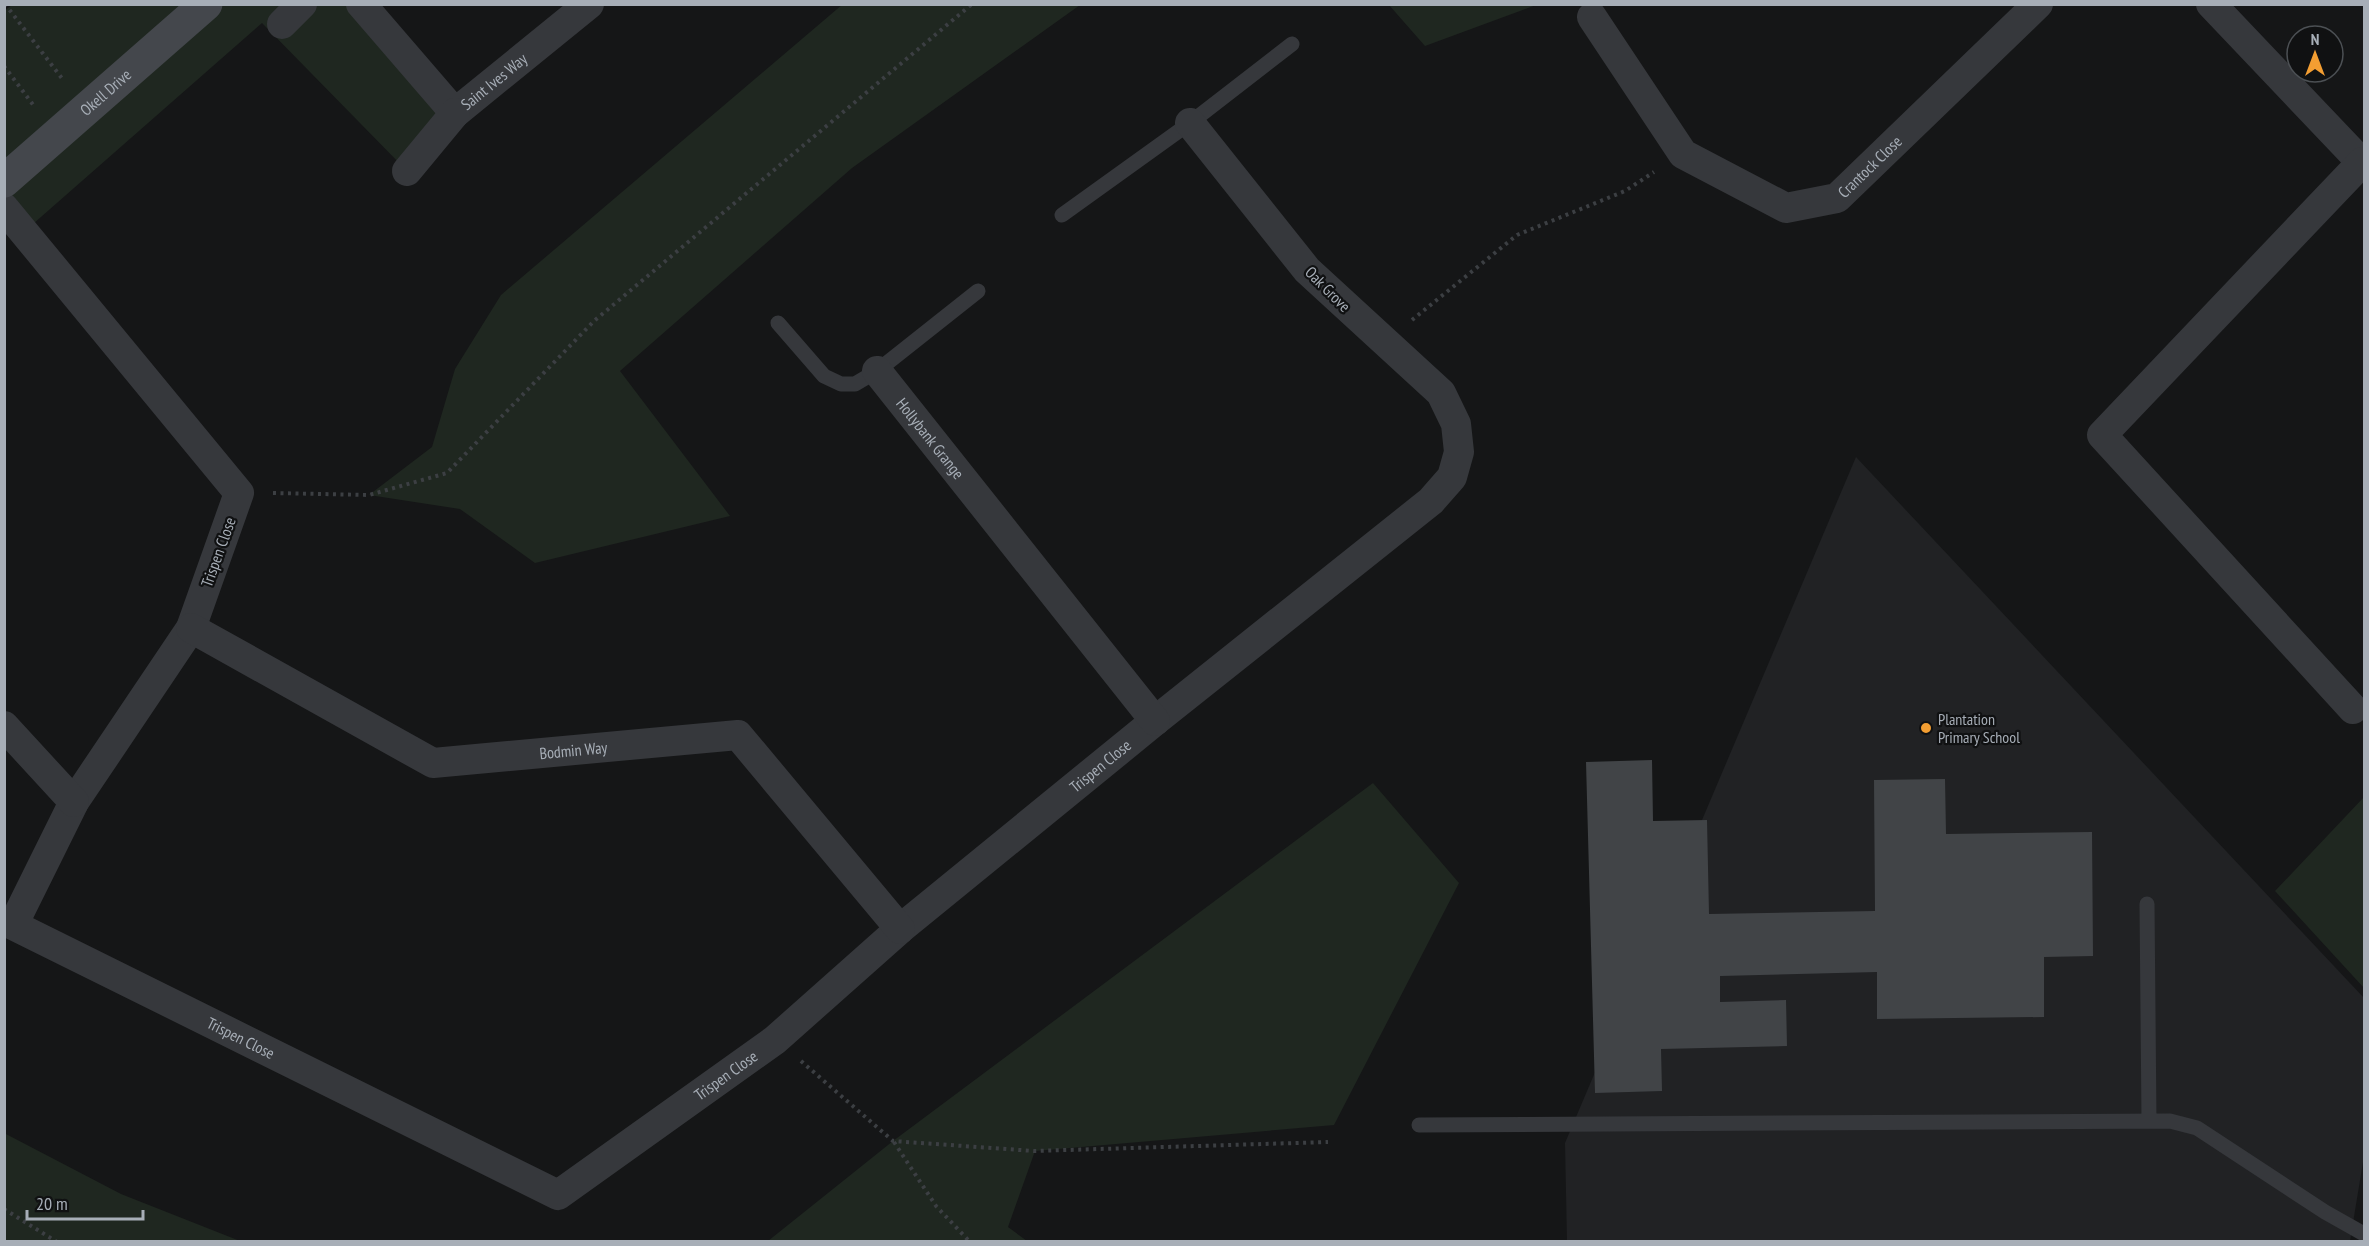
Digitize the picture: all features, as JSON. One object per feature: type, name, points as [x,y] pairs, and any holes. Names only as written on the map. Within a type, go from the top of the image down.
[{"type":"street","name":"Okell Drive","points":[[4,181],[206,4]]},
{"type":"street","name":"Saint Ives Way","points":[[361,4],[456,113],[589,4]]},
{"type":"street","name":"Crantock Close","points":[[1592,17],[1683,154],[1786,208],[1837,198],[2038,4]]},
{"type":"street","points":[[2211,4],[2363,164],[2102,435],[2353,709]]},
{"type":"street","points":[[406,171],[456,113]]},
{"type":"street","name":"Oak Grove","points":[[1190,123],[1307,270],[1383,343],[1441,393],[1456,424],[1459,452]]},
{"type":"street","points":[[4,208],[239,493]]},
{"type":"street","name":"Hollybank Grange","points":[[877,371],[1155,721]]},
{"type":"street","name":"Trispen Close","points":[[239,493],[191,628],[74,802],[13,925],[558,1195],[775,1040],[900,929],[1155,721],[1431,501],[1452,477],[1459,452]]},
{"type":"street","name":"Bodmin Way","points":[[191,628],[433,763],[738,735],[900,929]]},
{"type":"street","points":[[4,726],[74,802]]},
{"type":"lane","points":[[1062,215],[1190,123],[1292,44]]},
{"type":"lane","points":[[778,323],[824,376],[841,384],[855,384],[877,371],[978,291]]},
{"type":"lane","points":[[2147,904],[2149,1121]]},
{"type":"lane","points":[[1419,1125],[2170,1121],[2197,1128],[2325,1212],[2364,1234]]},
{"type":"path","points":[[5,4],[87,110]]},
{"type":"path","points":[[239,493],[369,495],[447,473],[594,321],[972,4]]},
{"type":"path","points":[[4,66],[57,136]]},
{"type":"path","points":[[1383,343],[1517,235],[1625,190],[1683,154]]},
{"type":"path","points":[[775,1040],[893,1141],[936,1206],[970,1242]]},
{"type":"path","points":[[893,1141],[1034,1151],[1328,1142]]},
{"type":"path","points":[[4,1209],[57,1242]]},
{"type":"shaded area","points":[[843,4],[1080,5],[852,168],[620,371],[730,516],[535,563],[460,509],[369,495],[432,447],[455,369],[501,295]]},
{"type":"shaded area","points":[[12,5],[361,5],[455,113],[407,171],[262,23],[25,231],[4,181],[4,11]]},
{"type":"shaded area","points":[[1389,5],[1536,5],[1425,46]]},
{"type":"shaded area","name":"Plantation Primary School","points":[[1856,457],[2364,998],[2364,1156],[2350,1241],[1567,1241],[1565,1143]]},
{"type":"shaded area","points":[[1373,783],[1459,883],[1334,1125],[1035,1151],[1008,1227],[1027,1241],[768,1241],[893,1141]]},
{"type":"shaded area","points":[[2364,797],[2364,988],[2275,891]]},
{"type":"shaded area","points":[[4,1133],[121,1194],[240,1241],[5,1241]]},
{"type":"building","points":[[1652,760],[1653,821],[1707,820],[1709,914],[1875,911],[1874,780],[1945,779],[1946,834],[2092,832],[2093,956],[2044,957],[2044,1017],[1877,1019],[1877,972],[1720,976],[1720,1002],[1786,1000],[1787,1046],[1661,1049],[1662,1091],[1595,1093],[1586,762]]},
{"type":"place","name":"Plantation Primary School","points":[[1926,728]]}]
